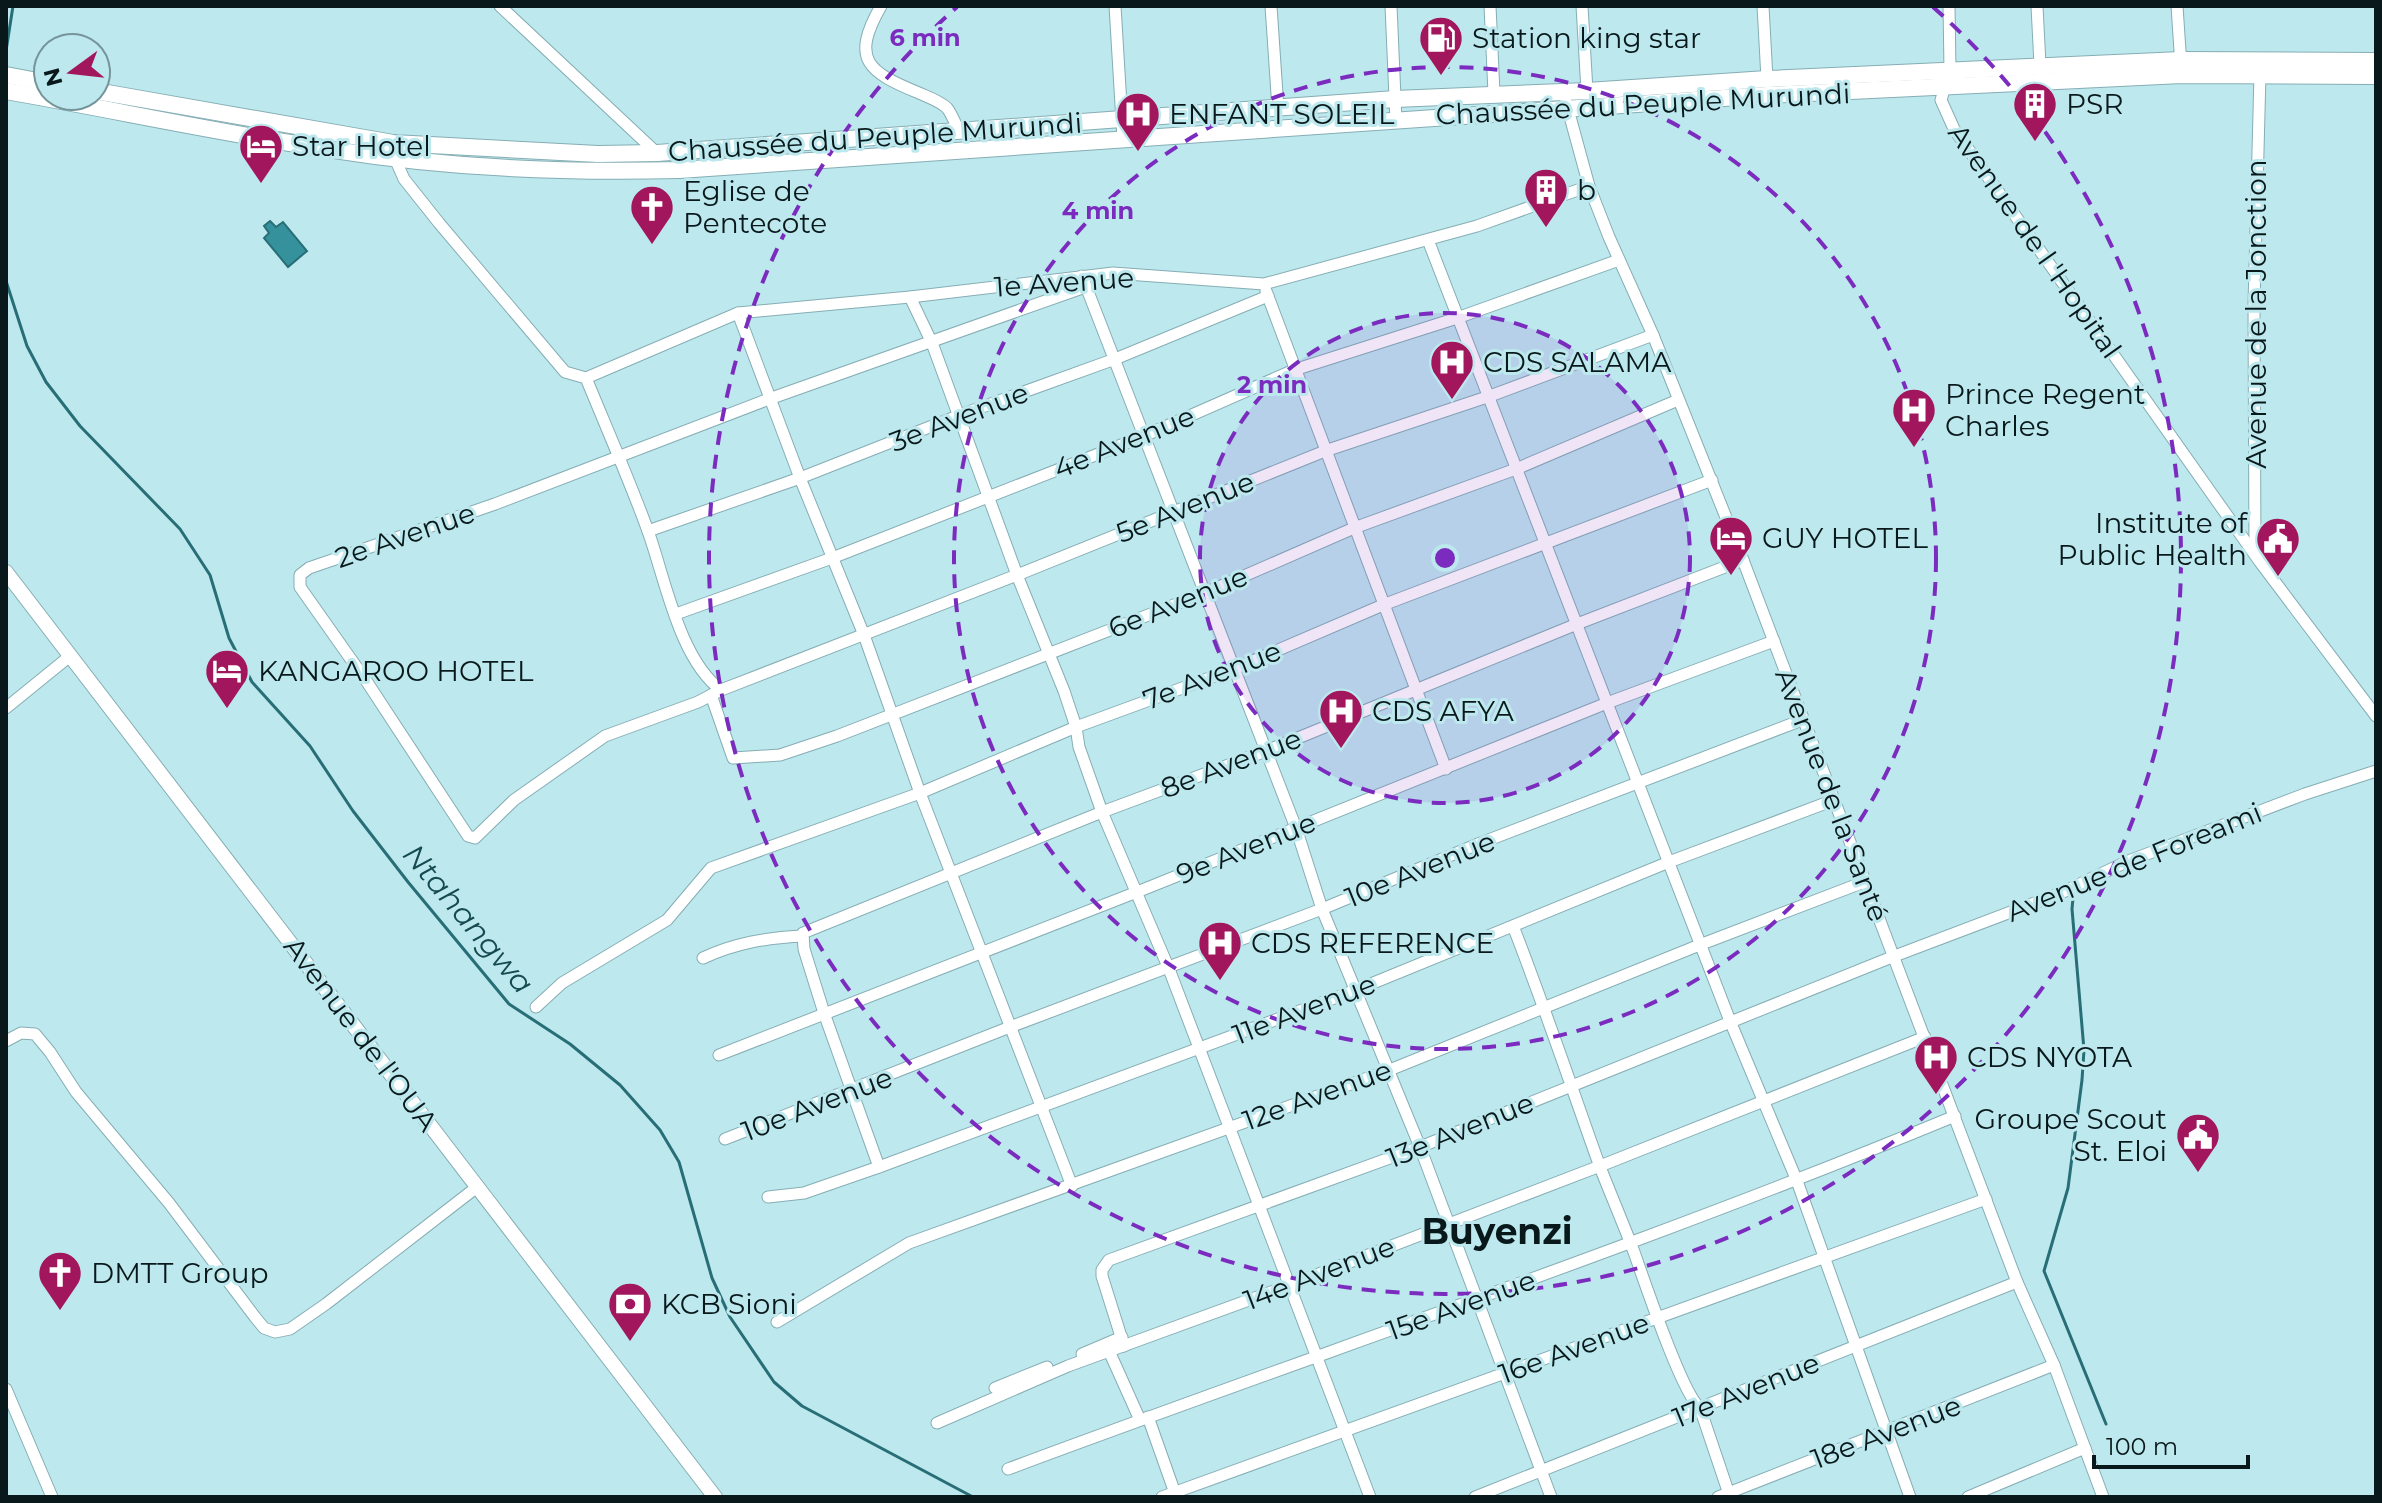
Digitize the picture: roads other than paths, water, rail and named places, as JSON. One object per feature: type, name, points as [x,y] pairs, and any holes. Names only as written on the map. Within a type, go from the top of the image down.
[{"type":"highway","name":"Chaussée du Peuple Murundi","points":[[112,94],[393,151],[599,172],[679,170],[1396,121],[1565,100],[1947,78],[2376,61]]},
{"type":"highway","name":"Chaussée du Peuple Murundi","points":[[112,102],[333,150],[598,154],[657,153],[1494,93],[1565,100],[1587,91],[1767,79],[1947,78],[2040,65],[2376,76]]},
{"type":"highway","name":"Chaussée du Peuple Murundi","points":[[6,75],[32,84]]},
{"type":"highway","name":"Chaussée du Peuple Murundi","points":[[6,91],[32,87]]},
{"type":"main road","name":"Avenue de l'OUA","points":[[6,572],[715,1497]]},
{"type":"street","points":[[500,6],[679,170]]},
{"type":"street","points":[[881,6],[867,30],[865,41],[871,65],[887,80],[947,108],[959,130]]},
{"type":"street","points":[[1115,6],[1123,138]]},
{"type":"street","points":[[1271,6],[1278,109]]},
{"type":"street","points":[[1391,6],[1396,121]]},
{"type":"street","points":[[1490,6],[1494,93]]},
{"type":"street","points":[[1582,6],[1587,91]]},
{"type":"street","points":[[1763,6],[1767,79]]},
{"type":"street","name":"Avenue de l 'Hopital","points":[[1949,6],[1947,78],[1941,100],[1954,129],[2255,554],[2376,716]]},
{"type":"street","points":[[2037,6],[2040,65]]},
{"type":"street","points":[[2177,6],[2181,68]]},
{"type":"street","name":"Avenue de la Jonction","points":[[2255,554],[2254,305],[2260,74]]},
{"type":"street","name":"Avenue de la Santé","points":[[1565,100],[1589,186],[1712,480],[1892,957],[2017,1282],[2054,1365],[2103,1497]]},
{"type":"street","points":[[393,151],[404,179],[565,372],[586,378],[648,531],[693,656],[716,693]]},
{"type":"street","name":"1e Avenue","points":[[586,378],[738,313],[1084,281],[1113,273],[1266,290],[1477,226],[1589,186]]},
{"type":"street","points":[[1428,240],[1730,1021],[1797,1181],[1910,1497]]},
{"type":"street","name":"4e Avenue","points":[[676,614],[832,558],[1144,436],[1294,370],[1457,318],[1619,260]]},
{"type":"street","points":[[1084,281],[1296,828],[1322,909],[1420,1147],[1551,1497]]},
{"type":"street","name":"2e Avenue","points":[[716,693],[605,736],[514,800],[475,838],[468,836],[367,682],[300,587],[300,575],[309,568],[495,504],[769,399],[932,343],[1084,281]]},
{"type":"street","points":[[1266,290],[1446,769]]},
{"type":"street","name":"3e Avenue","points":[[648,531],[800,478],[1115,359],[1266,290]]},
{"type":"street","points":[[910,297],[932,343],[1017,575],[1050,653],[1102,812],[1169,969],[1370,1497]]},
{"type":"street","points":[[738,313],[769,399],[864,635],[920,793],[1072,1186]]},
{"type":"street","name":"5e Avenue","points":[[716,693],[1325,451],[1490,396],[1653,335]]},
{"type":"street","name":"6e Avenue","points":[[716,693],[731,755],[736,759],[780,755],[892,715],[1205,593],[1354,528],[1516,469],[1678,400]]},
{"type":"street","name":"7e Avenue","points":[[536,1007],[573,976],[667,920],[711,868],[920,793],[1076,727],[1234,669],[1383,605],[1712,480]]},
{"type":"street","name":"8e Avenue","points":[[703,958],[723,948],[750,941],[805,933],[950,872],[1266,751],[1743,560]]},
{"type":"street","name":"9e Avenue","points":[[719,1055],[1137,892],[1607,703],[1774,641]]},
{"type":"street","points":[[6,708],[70,656]]},
{"type":"street","name":"10e Avenue","points":[[725,1139],[1010,1027],[1169,969],[1478,844],[1802,720]]},
{"type":"street","name":"Avenue de Foreami","points":[[1892,957],[2061,893],[2126,862],[2290,799],[2376,771]]},
{"type":"street","name":"11e Avenue","points":[[768,1197],[804,1193],[879,1167],[1356,990],[1669,862],[1834,800]]},
{"type":"street","name":"12e Avenue","points":[[777,1322],[909,1243],[1387,1071],[1864,882]]},
{"type":"street","points":[[1513,926],[1657,1317],[1686,1388],[1700,1408],[1725,1496]]},
{"type":"street","points":[[805,933],[824,1013],[879,1167]]},
{"type":"street","name":"13e Avenue","points":[[1123,1341],[1102,1276],[1102,1270],[1109,1260],[1420,1147],[1892,957]]},
{"type":"street","points":[[6,1041],[21,1033],[35,1034],[76,1092],[169,1203],[255,1317],[264,1328],[275,1332],[290,1329],[326,1304],[477,1187]]},
{"type":"street","name":"14e Avenue","points":[[937,1423],[1109,1351],[1123,1341],[1290,1285],[1925,1037]]},
{"type":"street","name":"15e Avenue","points":[[1008,1469],[1631,1244],[1955,1116]]},
{"type":"street","name":"16e Avenue","points":[[1162,1497],[1176,1495],[1986,1199]]},
{"type":"street","name":"17e Avenue","points":[[1475,1497],[2017,1282]]},
{"type":"street","points":[[995,1388],[1123,1341]]},
{"type":"street","points":[[1109,1351],[1144,1418],[1176,1495]]},
{"type":"street","name":"18e Avenue","points":[[1725,1496],[2054,1365]]},
{"type":"street","points":[[7,1391],[52,1497]]},
{"type":"street","points":[[1968,1497],[2085,1448]]},
{"type":"water","points":[[270,221],[276,227],[283,222],[307,251],[288,267],[264,238],[269,233],[264,226]]},
{"type":"waterway","name":"Ntahangwa","points":[[6,51],[13,6]]},
{"type":"waterway","name":"Ntahangwa","points":[[6,281],[27,346],[46,382],[80,426],[180,529],[210,575],[229,638],[252,682],[310,746],[353,811],[509,1004],[570,1044],[620,1085],[660,1130],[679,1162],[712,1278],[730,1317],[774,1382],[802,1406],[973,1497]]},
{"type":"waterway","points":[[2073,898],[2084,1050],[2082,1080],[2068,1188],[2044,1271],[2106,1424]]},
{"type":"place","name":"Station king star","points":[[1441,77]]},
{"type":"place","name":"PSR","points":[[2035,143]]},
{"type":"place","name":"ENFANT SOLEIL","points":[[1138,153]]},
{"type":"place","name":"Star Hotel","points":[[261,185]]},
{"type":"place","name":"b","points":[[1546,229]]},
{"type":"place","name":"Eglise de Pentecote","points":[[652,246]]},
{"type":"place","name":"CDS SALAMA","points":[[1452,401]]},
{"type":"place","name":"Prince Regent Charles","points":[[1914,449]]},
{"type":"place","name":"GUY HOTEL","points":[[1731,577]]},
{"type":"place","name":"Institute of Public Health","points":[[2278,578]]},
{"type":"place","name":"KANGAROO HOTEL","points":[[227,710]]},
{"type":"place","name":"CDS AFYA","points":[[1341,750]]},
{"type":"place","name":"CDS REFERENCE","points":[[1220,982]]},
{"type":"place","name":"CDS NYOTA","points":[[1936,1096]]},
{"type":"place","name":"Groupe Scout St. Eloi","points":[[2198,1174]]},
{"type":"place","name":"DMTT Group","points":[[60,1312]]},
{"type":"place","name":"KCB Sioni","points":[[630,1343]]},
{"type":"district","name":"Buyenzi","points":[[1497,1231]]}]
